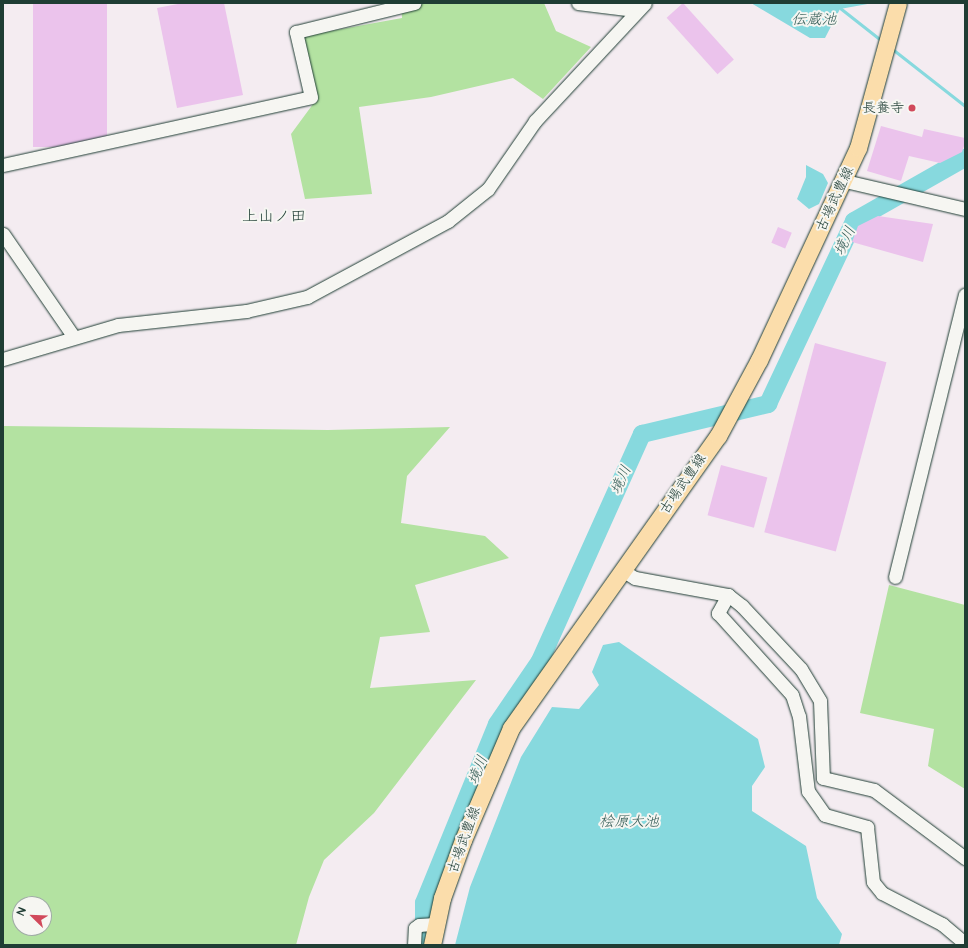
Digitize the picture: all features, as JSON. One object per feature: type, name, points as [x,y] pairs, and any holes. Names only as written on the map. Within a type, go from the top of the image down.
[{"type":"main road","name":"古場武豊線","points":[[432,945],[435,924],[478,800],[511,728],[718,436],[737,403],[845,181],[866,122],[898,3]]},
{"type":"street","points":[[3,165],[311,97],[296,32],[414,3]]},
{"type":"street","points":[[578,3],[640,7]]},
{"type":"street","points":[[3,359],[73,336],[118,326],[276,306],[307,297],[448,221],[488,189],[535,121],[640,7]]},
{"type":"street","points":[[845,181],[965,209]]},
{"type":"street","points":[[3,234],[73,336]]},
{"type":"street","points":[[894,577],[965,295]]},
{"type":"street","points":[[622,570],[635,578],[728,595],[787,653],[820,701],[823,778],[874,790],[965,858]]},
{"type":"street","points":[[728,595],[718,613],[792,695],[800,716],[808,790],[825,815],[867,827],[873,882],[882,893],[942,924],[962,941]]},
{"type":"street","points":[[414,945],[415,928],[420,925],[435,924]]},
{"type":"green space","points":[[401,3],[544,3],[556,31],[591,47],[543,99],[513,78],[431,97],[359,107],[372,194],[305,199],[291,134],[316,100],[303,36],[402,18]]},
{"type":"green space","points":[[3,426],[328,430],[450,427],[407,476],[401,523],[485,536],[509,558],[415,585],[430,632],[380,637],[370,688],[476,680],[374,813],[324,860],[309,897],[296,945],[3,945]]},
{"type":"green space","points":[[889,585],[965,605],[965,789],[928,766],[934,729],[860,713]]},
{"type":"water","name":"伝蔵池","points":[[751,3],[873,3],[840,9],[825,38],[810,38]]},
{"type":"water","points":[[806,165],[823,174],[828,183],[819,204],[809,209],[797,199],[806,177]]},
{"type":"water","name":"桧原大池","points":[[619,642],[758,739],[765,767],[752,786],[752,811],[806,846],[817,898],[842,934],[839,945],[455,945],[470,887],[521,757],[552,707],[579,709],[599,685],[592,672],[603,645]]},
{"type":"building","points":[[33,3],[107,3],[107,147],[33,147]]},
{"type":"building","points":[[183,3],[224,3],[243,95],[177,108],[157,8]]},
{"type":"building","points":[[683,3],[734,59],[718,74],[667,18]]},
{"type":"building","points":[[881,126],[922,137],[924,129],[965,138],[965,143],[962,152],[940,163],[909,156],[901,181],[867,171]]},
{"type":"building","points":[[878,216],[933,224],[923,262],[852,242],[858,226]]},
{"type":"building","points":[[778,227],[792,233],[785,249],[771,243]]},
{"type":"building","points":[[815,343],[886,362],[836,551],[764,532]]},
{"type":"building","points":[[721,465],[767,477],[754,528],[708,515]]},
{"type":"waterway","points":[[840,8],[882,41]]},
{"type":"waterway","points":[[891,48],[965,106]]},
{"type":"waterway","name":"境川","points":[[424,945],[424,903],[497,724],[540,661],[642,434],[768,404],[854,221],[965,158]]},
{"type":"place","name":"長養寺","points":[[912,108]]},
{"type":"district","name":"上山ノ田","points":[[274,216]]}]
